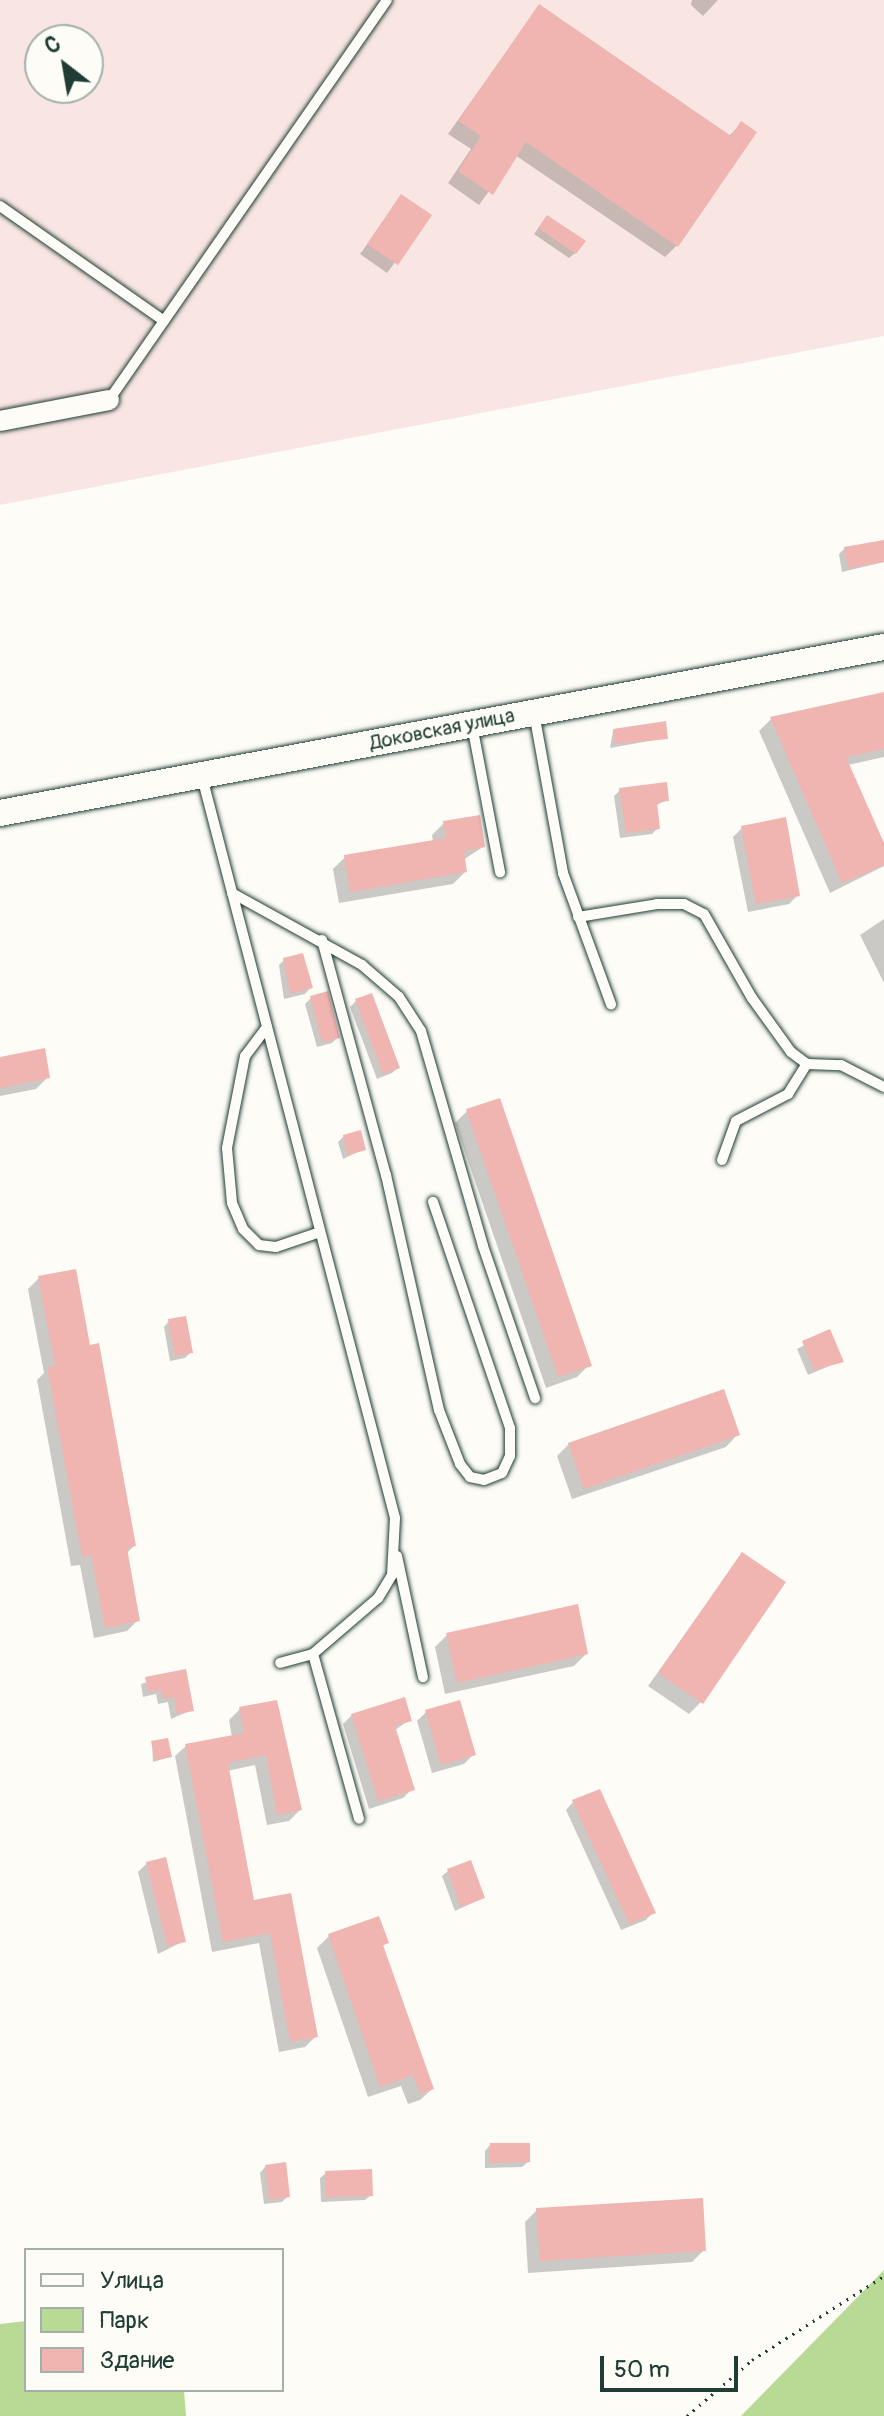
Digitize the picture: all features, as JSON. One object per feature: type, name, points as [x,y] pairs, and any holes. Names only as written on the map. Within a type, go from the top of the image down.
[{"type":"street","points":[[0,421],[109,400]]},
{"type":"street","name":"Доковская улица","points":[[0,813],[884,647]]},
{"type":"lane","points":[[109,400],[387,0]]},
{"type":"lane","points":[[0,206],[164,321]]},
{"type":"lane","points":[[533,711],[552,826],[578,917],[611,1004]]},
{"type":"lane","points":[[472,723],[500,872]]},
{"type":"lane","points":[[201,775],[395,1518],[396,1550],[423,1677]]},
{"type":"lane","points":[[232,893],[322,940],[399,997],[421,1031],[483,1246],[535,1398]]},
{"type":"lane","points":[[578,917],[657,904],[684,904],[704,914],[752,998],[791,1052],[807,1064],[841,1065],[884,1087]]},
{"type":"lane","points":[[322,940],[386,1175],[439,1410],[460,1464],[470,1477],[484,1480],[502,1473],[510,1456],[510,1428],[433,1202]]},
{"type":"lane","points":[[267,1027],[245,1056],[227,1148],[232,1203],[243,1229],[259,1245],[276,1247],[320,1232]]},
{"type":"lane","points":[[722,1160],[736,1121],[788,1094],[807,1064]]},
{"type":"lane","points":[[280,1663],[313,1654],[378,1598],[392,1575],[396,1550]]},
{"type":"lane","points":[[313,1654],[359,1819]]},
{"type":"path","points":[[687,2416],[752,2360],[884,2276]]},
{"type":"shaded area","points":[[0,0],[884,0],[884,336],[0,505]]},
{"type":"green space","points":[[884,2270],[884,2416],[741,2416]]},
{"type":"green space","points":[[24,2321],[24,2392],[184,2392],[186,2416],[0,2416],[0,2324]]},
{"type":"building","points":[[539,4],[731,136],[741,121],[757,132],[678,247],[526,142],[493,195],[458,171],[481,136],[458,121]]},
{"type":"building","points":[[401,194],[432,215],[398,265],[367,244]]},
{"type":"building","points":[[547,215],[586,241],[576,254],[538,228]]},
{"type":"building","points":[[884,540],[884,562],[848,568],[844,547]]},
{"type":"building","points":[[884,692],[884,749],[846,757],[884,843],[884,865],[842,883],[770,717]]},
{"type":"building","points":[[666,721],[668,739],[615,744],[613,729]]},
{"type":"building","points":[[667,782],[669,801],[657,802],[660,829],[626,833],[619,788]]},
{"type":"building","points":[[480,815],[485,847],[464,851],[467,872],[350,892],[344,855],[446,838],[443,821]]},
{"type":"building","points":[[786,817],[800,896],[756,904],[741,826]]},
{"type":"building","points":[[303,953],[313,988],[290,994],[283,958]]},
{"type":"building","points":[[328,991],[340,1038],[322,1042],[310,996]]},
{"type":"building","points":[[372,993],[400,1068],[383,1074],[355,999]]},
{"type":"building","points":[[45,1048],[50,1078],[0,1088],[0,1057]]},
{"type":"building","points":[[500,1098],[592,1366],[558,1377],[466,1109]]},
{"type":"building","points":[[361,1130],[366,1150],[348,1155],[343,1135]]},
{"type":"building","points":[[76,1269],[90,1345],[99,1343],[136,1546],[127,1548],[140,1621],[105,1628],[91,1555],[82,1557],[47,1367],[55,1366],[38,1276]]},
{"type":"building","points":[[186,1316],[193,1353],[175,1356],[168,1319]]},
{"type":"building","points":[[830,1329],[844,1362],[814,1370],[802,1341]]},
{"type":"building","points":[[724,1389],[740,1435],[584,1489],[568,1443]]},
{"type":"building","points":[[742,1552],[786,1582],[703,1704],[658,1673]]},
{"type":"building","points":[[578,1604],[588,1654],[457,1683],[446,1633]]},
{"type":"building","points":[[186,1669],[194,1711],[177,1714],[174,1697],[163,1699],[161,1690],[148,1692],[145,1677]]},
{"type":"building","points":[[405,1697],[412,1721],[395,1726],[415,1790],[378,1801],[351,1714]]},
{"type":"building","points":[[277,1700],[302,1810],[277,1815],[266,1755],[228,1763],[254,1900],[291,1893],[318,2037],[290,2042],[270,1933],[223,1942],[185,1744],[244,1733],[239,1707]]},
{"type":"building","points":[[460,1700],[476,1755],[441,1765],[425,1710]]},
{"type":"building","points":[[168,1738],[172,1757],[155,1760],[151,1741]]},
{"type":"building","points":[[600,1789],[656,1913],[629,1924],[572,1800]]},
{"type":"building","points":[[166,1857],[186,1942],[167,1946],[146,1862]]},
{"type":"building","points":[[471,1860],[485,1898],[461,1907],[447,1869]]},
{"type":"building","points":[[379,1916],[389,1943],[383,1945],[434,2089],[420,2094],[413,2075],[380,2087],[328,1934]]},
{"type":"building","points":[[490,2143],[530,2143],[530,2162],[490,2163]]},
{"type":"building","points":[[286,2162],[290,2197],[269,2200],[265,2165]]},
{"type":"building","points":[[372,2169],[373,2196],[326,2197],[325,2171]]},
{"type":"building","points":[[703,2198],[706,2251],[540,2261],[536,2208]]}]
